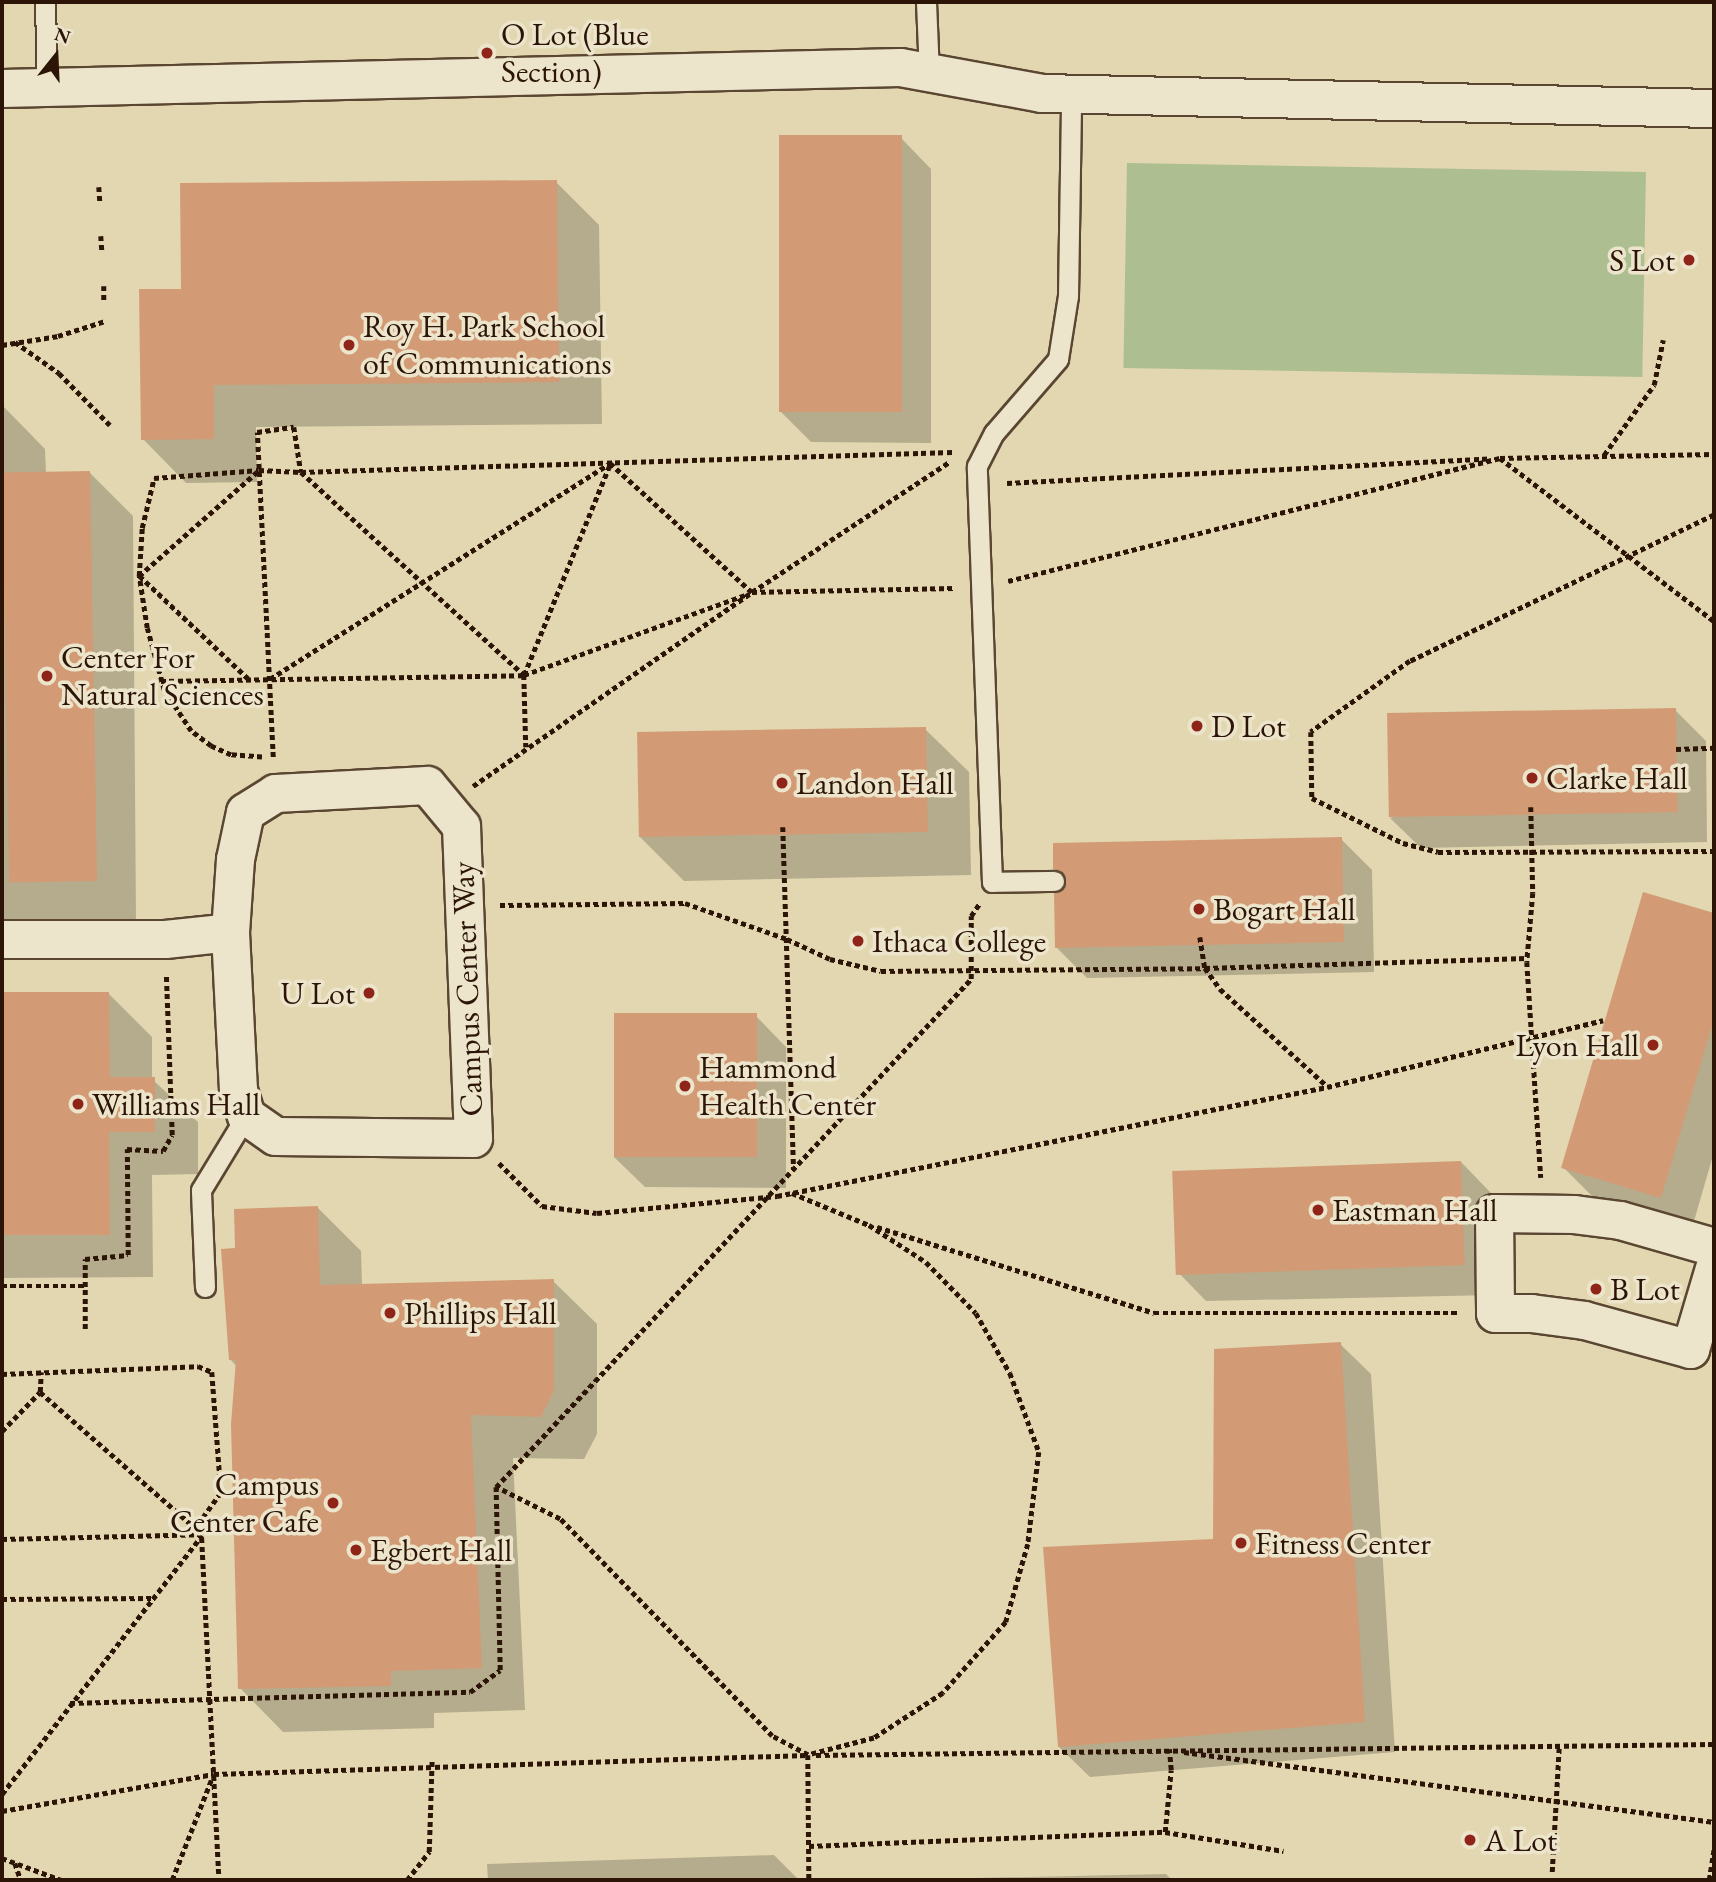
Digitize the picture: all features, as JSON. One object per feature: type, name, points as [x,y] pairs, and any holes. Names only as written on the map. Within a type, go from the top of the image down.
[{"type":"street","points":[[2,88],[900,67],[1041,93],[1714,108]]},
{"type":"street","name":"Campus Center Way","points":[[274,775],[426,785],[461,826],[473,1138],[275,1136],[246,1116],[238,1090],[230,932],[234,859],[245,812],[274,775]]},
{"type":"street","points":[[2,939],[165,939],[230,932]]},
{"type":"street","points":[[1714,1247],[1620,1220],[1494,1213],[1495,1314],[1531,1313],[1584,1320],[1690,1349],[1714,1268]]},
{"type":"lane","points":[[45,2],[47,88]]},
{"type":"lane","points":[[926,2],[929,74]]},
{"type":"lane","points":[[1054,881],[992,882],[977,466],[994,433],[1058,359],[1068,296],[1071,94]]},
{"type":"lane","points":[[205,1287],[201,1190],[246,1116]]},
{"type":"path","points":[[99,187],[100,202]]},
{"type":"path","points":[[101,236],[102,252]]},
{"type":"path","points":[[104,286],[104,302]]},
{"type":"path","points":[[2,345],[58,336],[105,321]]},
{"type":"path","points":[[1604,456],[1654,384],[1663,340]]},
{"type":"path","points":[[15,342],[59,373],[110,425]]},
{"type":"path","points":[[445,807],[526,747],[752,592],[965,452],[301,472],[259,470],[154,478],[142,528],[139,576],[147,628],[164,690],[191,731],[211,746],[274,775],[270,679],[259,470],[257,432],[294,427],[301,472],[524,675]]},
{"type":"path","points":[[978,484],[1500,458],[1714,454]]},
{"type":"path","points":[[1500,458],[1714,621]]},
{"type":"path","points":[[161,681],[524,675],[752,592],[982,587],[1500,458]]},
{"type":"path","points":[[610,463],[752,592]]},
{"type":"path","points":[[270,679],[424,584],[610,463]]},
{"type":"path","points":[[526,747],[524,675],[610,463]]},
{"type":"path","points":[[139,576],[259,470]]},
{"type":"path","points":[[1714,514],[1630,557],[1410,661],[1311,732],[1312,798],[1403,844],[1438,852],[1714,851]]},
{"type":"path","points":[[139,576],[248,679]]},
{"type":"path","points":[[1676,749],[1714,748]]},
{"type":"path","points":[[1531,807],[1533,893],[1527,958],[1544,1214]]},
{"type":"path","points":[[783,827],[794,1169]]},
{"type":"path","points":[[70,1703],[470,1692],[500,1670],[496,1487],[971,979],[971,916],[992,882]]},
{"type":"path","points":[[464,906],[685,903],[787,939],[830,959],[881,971],[1205,968],[1527,958]]},
{"type":"path","points":[[1200,937],[1205,968],[1220,989],[1327,1087]]},
{"type":"path","points":[[85,1329],[85,1259],[128,1255],[127,1149],[163,1151],[172,1135],[165,939]]},
{"type":"path","points":[[473,1138],[542,1206],[597,1213],[768,1197],[1327,1087],[1603,1020]]},
{"type":"path","points":[[792,1193],[869,1225],[1154,1314],[1495,1314]]},
{"type":"path","points":[[496,1487],[560,1519],[772,1736],[808,1755],[874,1738],[943,1693],[1006,1622],[1030,1531],[1039,1452],[1010,1373],[976,1313],[926,1262],[869,1225]]},
{"type":"path","points":[[2,1286],[84,1286]]},
{"type":"path","points":[[2,1374],[198,1366],[212,1372],[221,1493],[201,1521],[219,1880]]},
{"type":"path","points":[[2,1431],[40,1392],[41,1372]]},
{"type":"path","points":[[40,1392],[202,1534]]},
{"type":"path","points":[[2,1539],[202,1534]]},
{"type":"path","points":[[2,1794],[202,1534]]},
{"type":"path","points":[[2,1599],[152,1598]]},
{"type":"path","points":[[2,1811],[214,1774],[808,1755],[1714,1744]]},
{"type":"path","points":[[1552,1872],[1559,1746]]},
{"type":"path","points":[[1166,1749],[1714,1822]]},
{"type":"path","points":[[1165,1832],[1171,1770],[1166,1749]]},
{"type":"path","points":[[808,1755],[809,1880]]},
{"type":"path","points":[[407,1880],[429,1852],[432,1759]]},
{"type":"path","points":[[172,1880],[214,1774]]},
{"type":"path","points":[[809,1846],[1165,1832],[1283,1851]]},
{"type":"path","points":[[1709,1880],[1714,1849]]},
{"type":"path","points":[[2,1858],[61,1880]]},
{"type":"path","points":[[15,1863],[21,1880]]},
{"type":"green space","points":[[1127,163],[1646,172],[1642,377],[1123,368]]},
{"type":"building","points":[[779,135],[902,135],[902,412],[779,412]]},
{"type":"building","name":"Roy H. Park School of Communications","points":[[557,180],[559,382],[214,385],[214,439],[141,440],[139,289],[181,289],[180,183]]},
{"type":"building","name":"Center For Natural Sciences","points":[[90,471],[97,881],[9,882],[2,473]]},
{"type":"building","name":"Clarke Hall","points":[[1676,708],[1678,812],[1389,817],[1387,713]]},
{"type":"building","name":"Landon Hall","points":[[926,727],[928,832],[639,837],[637,732]]},
{"type":"building","name":"Bogart Hall","points":[[1342,837],[1344,942],[1055,948],[1054,893],[1064,887],[1066,880],[1060,871],[1053,869],[1053,843]]},
{"type":"building","name":"Lyon Hall","points":[[1643,892],[1714,913],[1714,1019],[1661,1198],[1561,1168]]},
{"type":"building","name":"Williams Hall","points":[[2,992],[109,992],[110,1077],[155,1077],[155,1132],[109,1132],[110,1235],[2,1235]]},
{"type":"building","name":"Hammond Health Center","points":[[614,1013],[757,1013],[757,1157],[614,1157]]},
{"type":"building","name":"Eastman Hall","points":[[1461,1161],[1465,1265],[1176,1275],[1172,1171]]},
{"type":"building","points":[[318,1206],[320,1285],[554,1279],[554,1390],[541,1417],[471,1415],[482,1668],[391,1671],[391,1686],[238,1689],[231,1424],[236,1360],[229,1360],[221,1249],[235,1248],[234,1209]]},
{"type":"building","name":"Fitness Center","points":[[1341,1342],[1365,1722],[1058,1747],[1043,1547],[1213,1539],[1214,1349]]},
{"type":"place","name":"O Lot (Blue Section)","points":[[487,53]]},
{"type":"place","name":"S Lot","points":[[1689,260]]},
{"type":"place","name":"Roy H. Park School of Communications","points":[[349,345]]},
{"type":"place","name":"Center For Natural Sciences","points":[[47,676]]},
{"type":"place","name":"D Lot","points":[[1197,726]]},
{"type":"place","name":"Clarke Hall","points":[[1532,778]]},
{"type":"place","name":"Landon Hall","points":[[782,783]]},
{"type":"place","name":"Bogart Hall","points":[[1199,909]]},
{"type":"place","name":"Ithaca College","points":[[858,941]]},
{"type":"place","name":"U Lot","points":[[369,993]]},
{"type":"place","name":"Lyon Hall","points":[[1653,1045]]},
{"type":"place","name":"Hammond Health Center","points":[[685,1086]]},
{"type":"place","name":"Williams Hall","points":[[78,1104]]},
{"type":"place","name":"Eastman Hall","points":[[1318,1210]]},
{"type":"place","name":"B Lot","points":[[1596,1289]]},
{"type":"place","name":"Phillips Hall","points":[[390,1313]]},
{"type":"place","name":"Campus Center Cafe","points":[[333,1503]]},
{"type":"place","name":"Fitness Center","points":[[1241,1543]]},
{"type":"place","name":"Egbert Hall","points":[[356,1550]]},
{"type":"place","name":"A Lot","points":[[1470,1840]]}]
